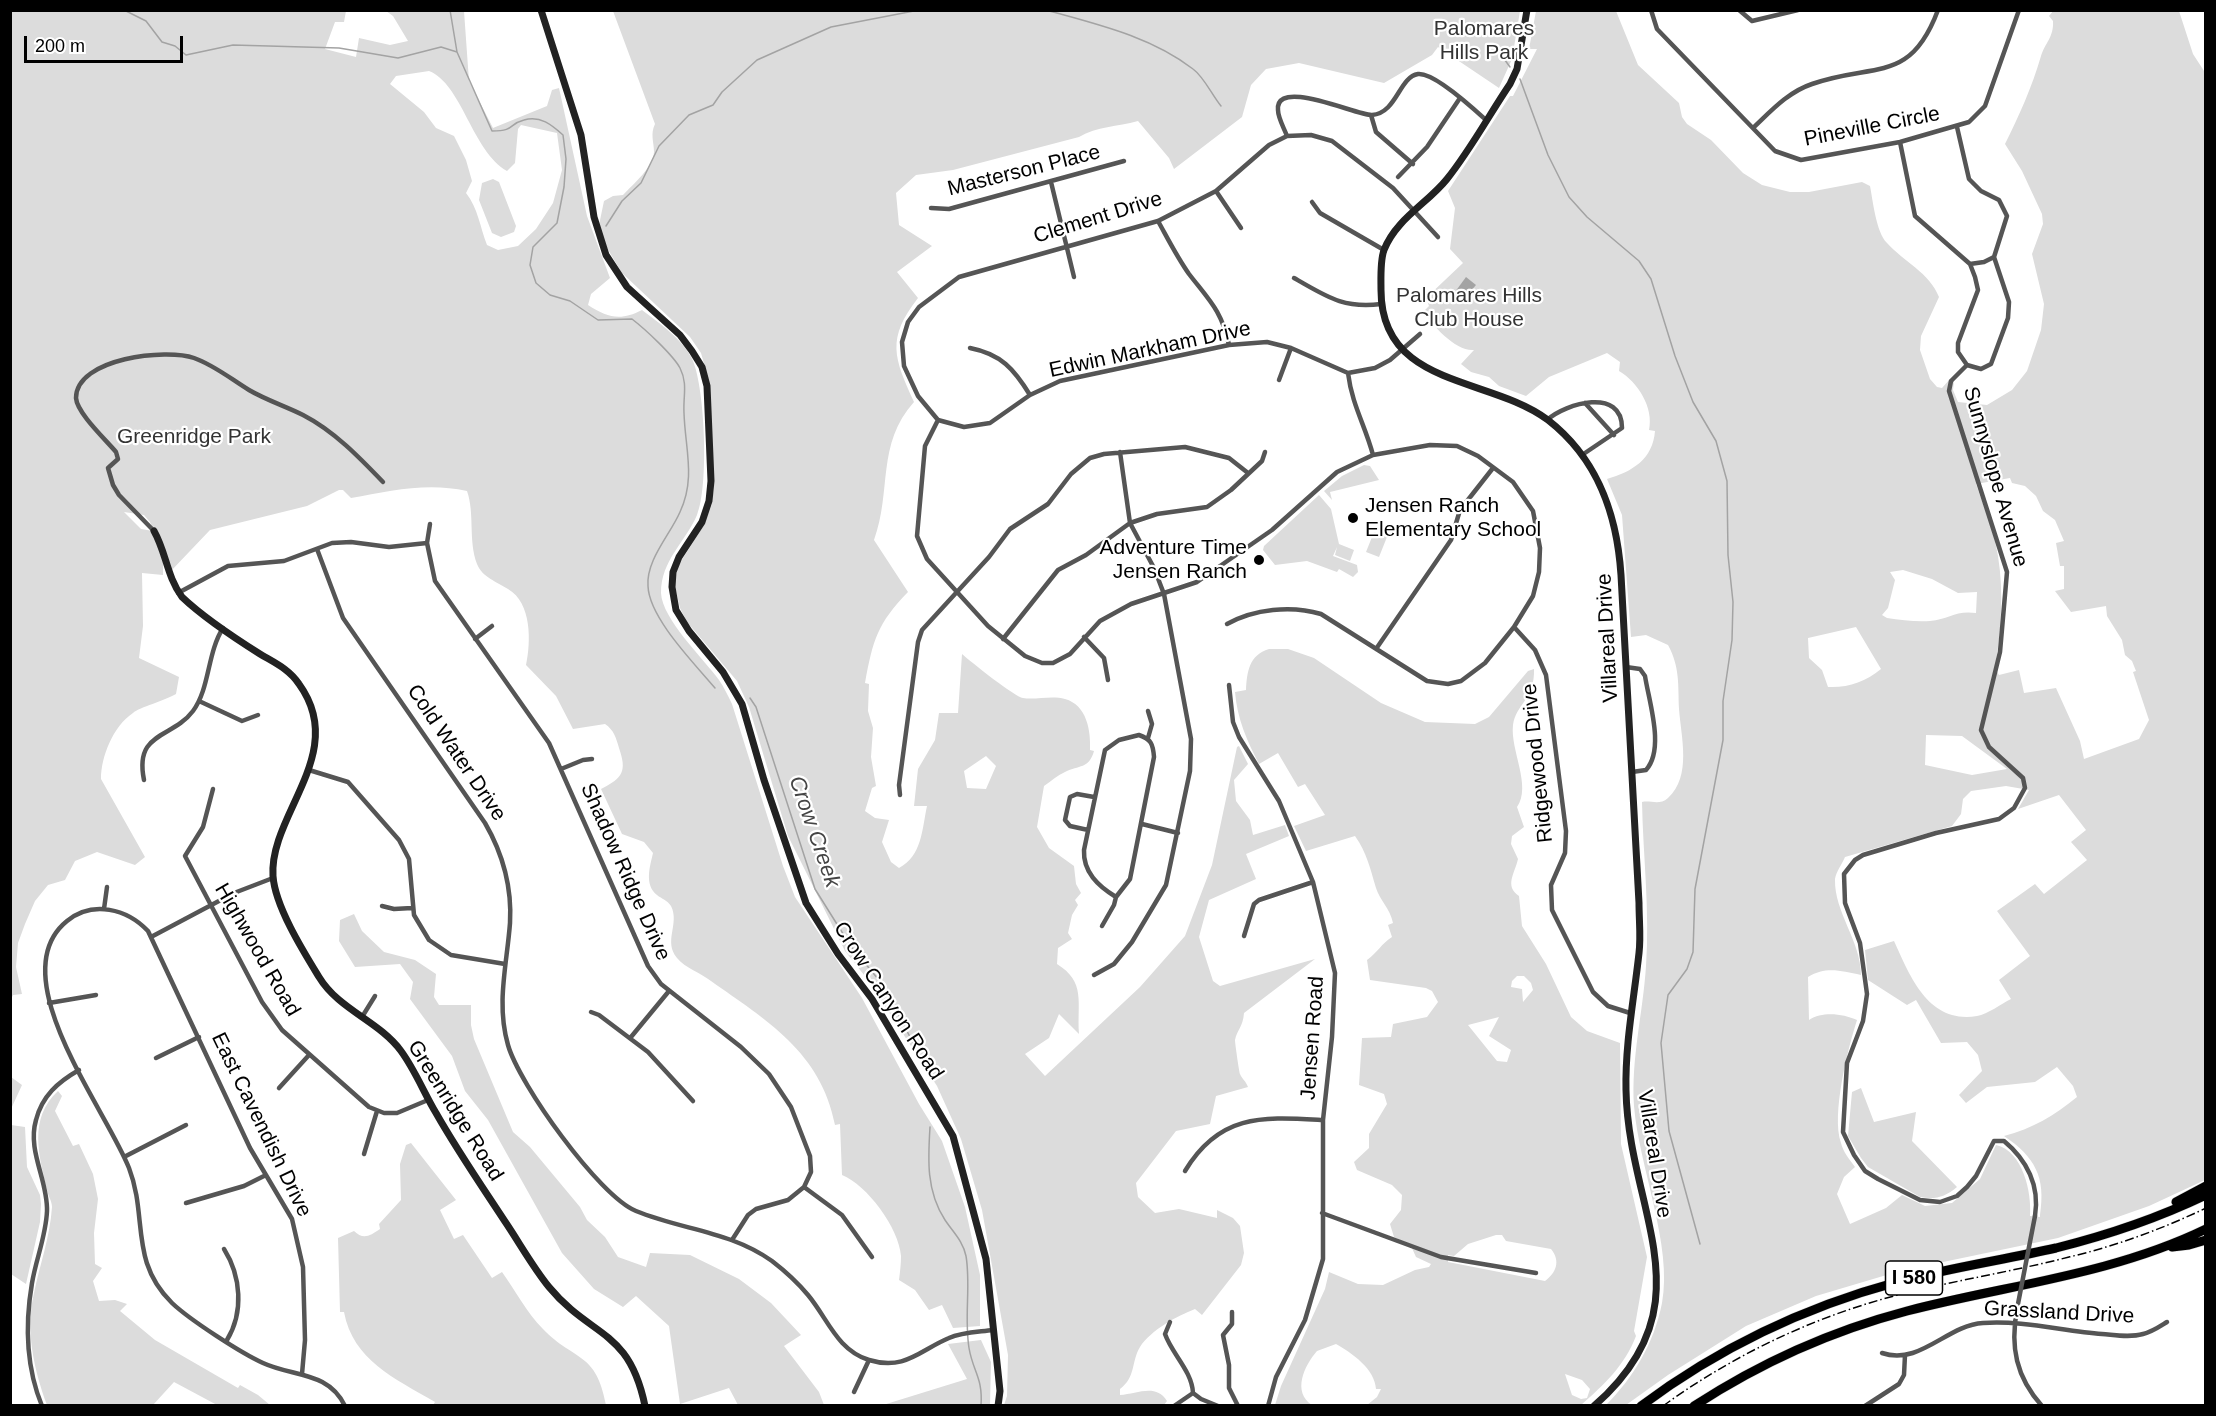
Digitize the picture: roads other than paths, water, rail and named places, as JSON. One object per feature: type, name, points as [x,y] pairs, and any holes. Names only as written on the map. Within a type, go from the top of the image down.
[{"type":"highway","points":[[2142,1222],[2205,1186]]},
{"type":"highway","name":"I 580","points":[[1641,1406],[1730,1348],[1781,1323],[1834,1302],[1910,1279],[2072,1244],[2142,1222],[2205,1195]]},
{"type":"highway","name":"I 580","points":[[1695,1406],[1765,1365],[1850,1328],[1919,1308],[2077,1274],[2163,1247],[2205,1229]]},
{"type":"highway","points":[[2163,1247],[2189,1245],[2205,1240]]},
{"type":"street","name":"Crow Canyon Road","points":[[541,10],[581,135],[594,217],[606,255],[627,287],[680,335],[702,367],[707,386],[711,481],[709,501],[702,522],[679,557],[673,572],[672,587],[676,610],[689,632],[723,672],[742,704],[767,791],[806,903],[838,954],[872,999],[952,1136],[986,1259],[1000,1391],[998,1406]]},
{"type":"street","points":[[1312,202],[1320,213],[1384,250],[1397,229],[1448,178],[1486,120],[1516,69],[1527,10]]},
{"type":"street","name":"Pineville Circle","points":[[1651,10],[1657,29],[1775,151],[1801,160],[1900,142],[1957,127],[1977,116],[1985,106],[2019,10]]},
{"type":"street","points":[[1739,10],[1752,21],[1798,10]]},
{"type":"street","points":[[1753,128],[1792,93],[1813,84],[1905,61],[1921,47],[1929,34],[1938,10]]},
{"type":"street","points":[[1437,237],[1393,188],[1332,141],[1311,135],[1287,136],[1277,109],[1280,101],[1285,97],[1293,96],[1328,102],[1371,115],[1382,112],[1390,106],[1410,78],[1419,74],[1428,76],[1460,98],[1486,120]]},
{"type":"street","points":[[1398,177],[1413,164],[1460,98]]},
{"type":"street","points":[[1371,115],[1376,132],[1413,164]]},
{"type":"street","points":[[1900,142],[1915,216],[1970,264],[1978,290],[1958,342],[1958,352],[1967,365],[1981,369],[1991,364],[2008,318],[2009,302],[1994,257],[2007,216],[1999,200],[1981,191],[1970,179],[1957,127]]},
{"type":"street","name":"Clement Drive","points":[[938,420],[918,396],[904,366],[902,342],[909,322],[919,307],[952,280],[967,273],[1158,221],[1216,191],[1269,145],[1287,136]]},
{"type":"street","name":"Masterson Place","points":[[931,208],[948,209],[1124,161]]},
{"type":"street","points":[[1051,182],[1074,277]]},
{"type":"street","points":[[1216,191],[1241,228]]},
{"type":"street","points":[[1158,221],[1190,275],[1213,301],[1224,321],[1229,345]]},
{"type":"street","name":"Villareal Drive","points":[[1384,250],[1381,303],[1390,331],[1404,350],[1430,371],[1523,406],[1546,420],[1582,455],[1601,485],[1616,527],[1632,772],[1639,952],[1630,1013],[1626,1090],[1629,1130],[1658,1269],[1657,1298],[1650,1328],[1636,1359],[1594,1406]]},
{"type":"street","points":[[1970,264],[1984,262],[1994,257]]},
{"type":"street","points":[[1294,278],[1343,304],[1361,306],[1381,303]]},
{"type":"street","points":[[1373,455],[1351,396],[1348,373],[1375,368],[1404,350],[1420,334]]},
{"type":"street","name":"Edwin Markham Drive","points":[[938,420],[964,426],[990,423],[1030,395],[1060,381],[1229,345],[1267,342],[1291,348],[1348,373]]},
{"type":"street","points":[[970,348],[1000,357],[1017,373],[1030,395]]},
{"type":"street","points":[[1279,380],[1291,348]]},
{"type":"street","points":[[383,482],[335,436],[304,416],[251,391],[195,358],[171,354],[121,360],[93,372],[82,383],[76,396],[78,406],[116,452],[118,459],[108,468],[113,485],[154,531],[178,593],[228,566],[284,561],[341,542],[389,547],[427,543]]},
{"type":"street","name":"Sunnyslope Avenue","points":[[1967,365],[1951,381],[1949,391],[2007,572],[2000,652],[1981,730],[1989,747],[2024,778],[2025,788],[2014,808],[1999,819],[1936,833],[1863,855],[1855,860],[1844,874],[1845,903],[1860,943],[1867,994],[1863,1021],[1846,1063],[1843,1132],[1854,1155],[1865,1170],[1920,1200],[1934,1203],[1947,1201],[1967,1187],[1976,1176],[1989,1148],[2000,1139],[2020,1157],[2030,1173],[2036,1195],[2035,1216],[2014,1324],[2014,1353],[2021,1376],[2042,1406]]},
{"type":"street","points":[[1586,403],[1614,435]]},
{"type":"street","points":[[1546,420],[1558,411],[1586,403],[1607,404],[1620,414],[1622,428],[1582,455]]},
{"type":"street","points":[[938,420],[925,446],[917,536],[927,560],[988,626],[1025,656],[1042,663],[1053,663],[1070,654],[1100,621],[1131,604],[1186,588],[1211,573],[1272,530],[1337,471],[1373,455],[1430,445],[1457,446],[1512,482],[1525,496],[1538,529],[1539,572],[1533,596],[1514,627],[1471,675],[1448,684],[1427,681],[1321,614],[1305,609],[1287,608],[1238,618],[1227,624]]},
{"type":"street","points":[[900,795],[899,785],[918,642],[931,617],[989,557],[1010,529],[1048,504],[1081,463],[1104,454],[1120,452],[1174,448],[1196,449],[1229,458],[1248,473]]},
{"type":"street","points":[[1094,975],[1114,964],[1153,910],[1166,885],[1190,771],[1191,739],[1164,594],[1154,568],[1130,523],[1120,452]]},
{"type":"street","points":[[1003,639],[1052,576],[1130,523],[1157,514],[1207,507],[1231,490],[1262,461],[1265,452]]},
{"type":"street","points":[[1376,649],[1451,540],[1460,510],[1493,468]]},
{"type":"street","name":"Shadow Ridge Drive","points":[[430,524],[427,543],[435,581],[474,639],[540,728],[561,769],[643,956],[654,976],[669,991],[757,1060],[776,1083],[791,1107],[810,1156],[810,1172],[804,1187]]},
{"type":"street","name":"Cold Water Drive","points":[[317,549],[343,618],[485,823],[496,844],[507,877],[510,908],[503,1016],[511,1054],[529,1089],[601,1185],[615,1199],[638,1212],[732,1240],[771,1261],[796,1281],[838,1339],[851,1351],[869,1360],[890,1363],[906,1361],[949,1337],[993,1330]]},
{"type":"street","name":"Greenridge Road","points":[[178,593],[223,628],[284,668],[305,693],[313,718],[309,770],[276,849],[273,878],[278,899],[319,977],[341,1002],[383,1031],[401,1051],[428,1100],[551,1290],[625,1352],[636,1373],[645,1406]]},
{"type":"street","points":[[474,639],[492,626]]},
{"type":"street","name":"Ridgewood Drive","points":[[1514,627],[1535,650],[1542,664],[1547,686],[1566,831],[1564,853],[1551,885],[1552,910],[1593,992],[1608,1006],[1630,1013]]},
{"type":"street","points":[[144,780],[142,768],[148,746],[158,734],[188,717],[199,701],[213,646],[223,628]]},
{"type":"street","points":[[1084,637],[1104,658],[1108,680]]},
{"type":"street","points":[[1626,667],[1640,669],[1643,672],[1654,735],[1652,763],[1646,770],[1632,772]]},
{"type":"street","name":"Jensen Road","points":[[1229,685],[1233,722],[1239,737],[1279,801],[1313,882],[1335,972],[1332,1037],[1323,1120],[1323,1258],[1305,1320],[1276,1377],[1268,1406]]},
{"type":"street","points":[[199,701],[242,721],[258,715]]},
{"type":"street","points":[[1148,711],[1152,724],[1148,738]]},
{"type":"street","points":[[1102,926],[1114,906],[1116,897],[1130,879],[1142,824],[1154,757],[1153,744],[1148,738],[1139,735],[1111,743],[1105,750],[1094,797],[1083,863],[1104,890],[1116,897]]},
{"type":"street","points":[[561,769],[583,760],[592,759]]},
{"type":"street","points":[[309,770],[348,782],[399,840],[409,859],[412,908],[422,932],[444,952],[474,960],[505,964]]},
{"type":"street","name":"Highwood Road","points":[[213,789],[203,827],[185,856],[262,1002],[282,1030],[361,1102],[377,1111]]},
{"type":"street","points":[[1088,830],[1070,826],[1065,820],[1070,797],[1077,794],[1094,797]]},
{"type":"street","points":[[1142,824],[1178,833]]},
{"type":"street","points":[[273,878],[257,882],[151,937],[136,919],[119,912],[104,909],[75,916],[61,926],[50,941],[44,965],[49,1003],[60,1036],[124,1157],[135,1194],[143,1257],[153,1280],[175,1306],[263,1363],[326,1382],[345,1406]]},
{"type":"street","points":[[1244,936],[1254,904],[1313,882]]},
{"type":"street","points":[[104,909],[107,887]]},
{"type":"street","points":[[382,906],[394,909],[412,908]]},
{"type":"street","name":"East Cavendish Drive","points":[[151,937],[266,1175],[292,1219],[300,1247],[304,1308],[302,1374]]},
{"type":"street","points":[[631,1037],[669,991]]},
{"type":"street","points":[[49,1003],[96,995]]},
{"type":"street","points":[[362,1017],[375,996]]},
{"type":"street","points":[[591,1012],[631,1037],[666,1068],[693,1101]]},
{"type":"street","points":[[156,1058],[199,1037]]},
{"type":"street","points":[[279,1088],[309,1055]]},
{"type":"street","points":[[42,1406],[31,1370],[28,1346],[32,1283],[46,1211],[46,1192],[33,1136],[41,1104],[64,1078],[79,1070]]},
{"type":"street","points":[[364,1154],[377,1111],[404,1112],[428,1100]]},
{"type":"street","points":[[1185,1171],[1204,1143],[1219,1132],[1262,1118],[1323,1120]]},
{"type":"street","points":[[124,1157],[186,1125]]},
{"type":"street","points":[[186,1203],[244,1186],[266,1175]]},
{"type":"street","points":[[732,1240],[748,1215],[756,1209],[788,1200],[804,1187],[842,1215],[872,1257]]},
{"type":"street","points":[[1322,1213],[1441,1257],[1536,1273]]},
{"type":"street","points":[[224,1248],[235,1270],[238,1310],[237,1320],[227,1340]]},
{"type":"street","points":[[1232,1312],[1232,1324],[1223,1335],[1229,1365],[1229,1388],[1238,1406]]},
{"type":"street","points":[[1170,1322],[1165,1334],[1189,1377],[1193,1393],[1218,1406]]},
{"type":"street","name":"Grassland Drive","points":[[1882,1353],[1893,1356],[1905,1355],[1926,1348],[1966,1326],[1984,1322],[2131,1336],[2150,1332],[2167,1322]]},
{"type":"street","points":[[1865,1406],[1899,1384],[1904,1375],[1905,1355]]},
{"type":"street","points":[[854,1392],[869,1360]]},
{"type":"street","points":[[1174,1406],[1193,1393]]},
{"type":"waterway","points":[[124,10],[146,21],[162,42],[175,46],[186,55],[233,45],[339,48],[398,58],[441,47],[457,52]]},
{"type":"waterway","name":"Crow Creek","points":[[450,10],[457,52],[492,131],[505,130],[519,122],[535,119],[550,125],[563,135],[566,159],[564,187],[557,223],[533,247],[530,265],[536,283],[550,295],[570,301],[598,320],[632,319],[665,349],[680,368],[685,385],[684,413],[688,487],[676,521],[655,557],[648,576],[648,586],[650,599],[664,626],[715,688]]},
{"type":"waterway","points":[[606,226],[622,201],[641,183],[659,146],[689,115],[713,105],[722,92],[757,60],[831,27],[919,10]]},
{"type":"waterway","points":[[1046,10],[1122,32],[1159,48],[1197,72],[1221,106]]},
{"type":"waterway","points":[[1499,52],[1510,67]]},
{"type":"waterway","points":[[1520,79],[1548,155],[1569,197],[1587,217],[1639,261],[1651,279],[1675,356],[1693,402],[1716,441],[1727,481],[1728,555],[1733,602],[1732,640],[1723,701],[1723,740],[1695,889],[1693,952],[1687,969],[1668,995],[1661,1043],[1669,1131],[1700,1244]]},
{"type":"waterway","name":"Crow Creek","points":[[750,698],[756,707],[815,889],[850,945],[883,985],[922,1060]]},
{"type":"waterway","name":"Crow Creek","points":[[930,1127],[929,1163],[934,1198],[945,1220],[960,1241],[966,1256],[969,1348],[981,1388],[981,1406]]},
{"type":"railway","points":[[1663,1406],[1741,1357],[1825,1318],[1906,1293],[2104,1248],[2156,1230],[2206,1208]]},
{"type":"place","name":"Jensen Ranch Elementary School","points":[[1353,518]]},
{"type":"place","name":"Adventure Time Jensen Ranch","points":[[1259,560]]},
{"type":"park label","name":"Palomares Hills Park","points":[[1484,41]]},
{"type":"park label","name":"Palomares Hills Club House","points":[[1469,308]]},
{"type":"park label","name":"Greenridge Park","points":[[194,437]]}]
